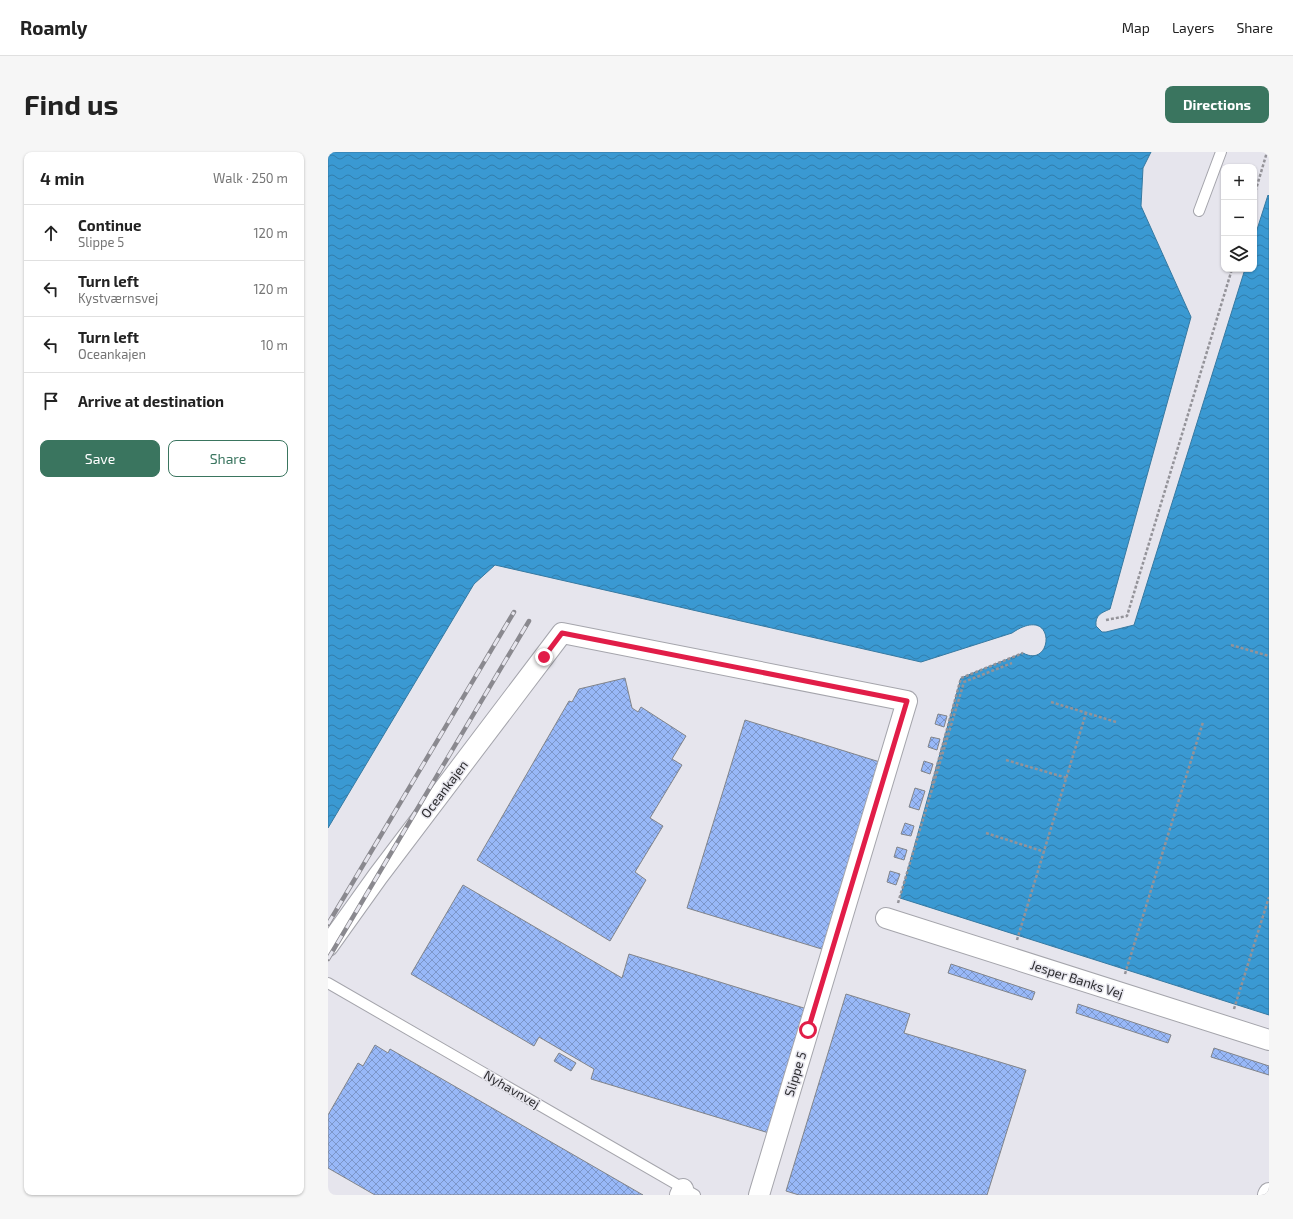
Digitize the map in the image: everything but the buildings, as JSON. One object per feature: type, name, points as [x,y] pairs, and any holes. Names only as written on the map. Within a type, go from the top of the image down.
[{"type":"street","name":"Slippe 5","points":[[562,633],[907,701],[759,1195]]},
{"type":"street","name":"Oceankajen","points":[[328,946],[378,876],[562,633]]},
{"type":"street","name":"Jesper Banks Vej","points":[[892,912],[1269,1040]]},
{"type":"lane","points":[[1199,211],[1221,152]]},
{"type":"lane","name":"Nyhavnvej","points":[[328,983],[686,1193]]},
{"type":"path","points":[[1257,186],[1267,152]]},
{"type":"path","points":[[1106,620],[1127,616],[1231,272]]},
{"type":"path","points":[[1231,645],[1269,656]]},
{"type":"path","points":[[900,898],[962,678],[1023,653]]},
{"type":"path","points":[[892,912],[964,682],[1012,663]]},
{"type":"path","points":[[1052,702],[1116,722]]},
{"type":"path","points":[[1018,940],[1086,713]]},
{"type":"path","points":[[1124,978],[1202,722]]},
{"type":"path","points":[[1006,760],[1067,778]]},
{"type":"path","points":[[986,833],[1045,852]]},
{"type":"path","points":[[1233,1013],[1269,897]]},
{"type":"water","points":[[328,152],[1151,152],[1143,168],[1141,206],[1191,317],[1110,609],[1101,613],[1096,619],[1096,626],[1102,632],[1134,625],[1244,272],[1257,272],[1257,230],[1268,195],[1269,196],[1269,1015],[900,898],[961,678],[1023,653],[1033,656],[1041,653],[1045,646],[1046,638],[1043,630],[1037,625],[1027,626],[1012,633],[921,662],[495,565],[474,584],[328,828]]},
{"type":"railway","points":[[328,924],[514,612]]},
{"type":"railway","points":[[328,959],[529,621]]},
{"type":"route","points":[[544,657],[562,633],[907,701],[808,1030]]}]
